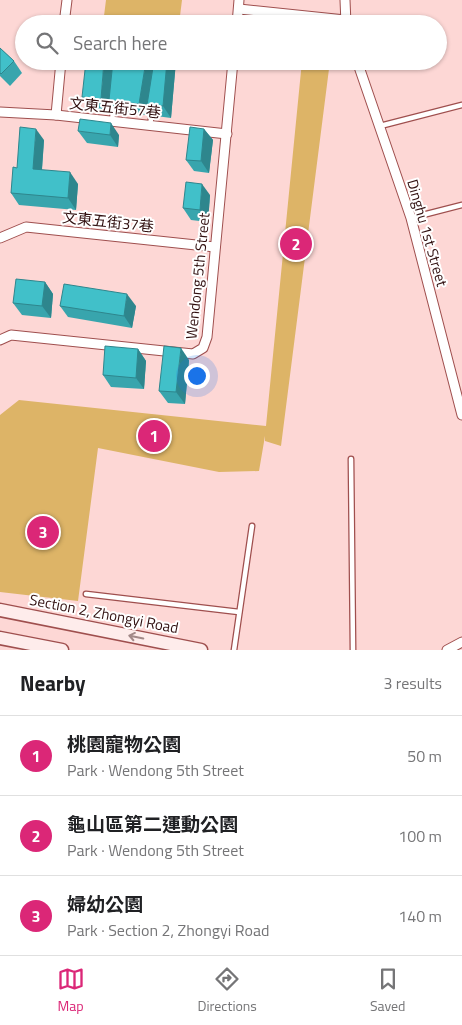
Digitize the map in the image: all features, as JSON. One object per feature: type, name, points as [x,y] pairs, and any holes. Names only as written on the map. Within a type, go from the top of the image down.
[{"type":"main road","name":"Section 2, Zhongyi Road","points":[[0,610],[201,650]]},
{"type":"main road","points":[[0,638],[62,650]]},
{"type":"street","points":[[65,15],[67,0]]},
{"type":"street","points":[[345,0],[346,15]]},
{"type":"street","points":[[239,5],[302,15]]},
{"type":"street","points":[[56,115],[60,70]]},
{"type":"street","name":"Wendong 5th Street","points":[[0,340],[10,335],[193,354],[203,348],[207,337],[232,70]]},
{"type":"street","name":"Dinghu 1st Street","points":[[359,70],[411,218],[462,415]]},
{"type":"street","name":"文東五街57巷","points":[[0,112],[56,115],[227,134]]},
{"type":"street","name":"文東五街37巷","points":[[0,238],[26,227],[215,247]]},
{"type":"street","points":[[447,650],[462,642]]},
{"type":"lane","points":[[112,121],[115,95]]},
{"type":"lane","points":[[150,125],[154,99]]},
{"type":"lane","points":[[380,126],[462,105]]},
{"type":"lane","points":[[411,218],[462,205]]},
{"type":"lane","points":[[351,459],[353,650]]},
{"type":"lane","points":[[234,650],[252,526]]},
{"type":"lane","points":[[86,594],[239,612]]},
{"type":"shaded area","points":[[106,0],[182,0],[180,15],[104,15]]},
{"type":"shaded area","points":[[301,70],[329,70],[281,446],[265,441],[265,436],[259,471],[219,472],[98,448],[78,601],[0,592],[0,415],[19,400],[266,426]]},
{"type":"building","points":[[0,48],[14,61],[1,74],[0,73]]},
{"type":"building","points":[[85,70],[103,70],[101,99],[82,97]]},
{"type":"building","points":[[112,70],[145,70],[139,104],[109,100]]},
{"type":"building","points":[[153,70],[166,70],[163,106],[147,105]]},
{"type":"building","points":[[80,119],[111,123],[110,135],[78,131]]},
{"type":"building","points":[[20,127],[36,129],[33,169],[70,172],[68,198],[11,193],[13,167],[17,168]]},
{"type":"building","points":[[190,127],[204,129],[201,161],[186,160]]},
{"type":"building","points":[[186,182],[202,184],[200,210],[183,208]]},
{"type":"building","points":[[16,279],[45,282],[42,306],[13,303]]},
{"type":"building","points":[[64,284],[127,294],[124,316],[60,306]]},
{"type":"building","points":[[105,346],[138,349],[136,378],[103,375]]},
{"type":"building","points":[[164,346],[181,348],[176,392],[159,391]]},
{"type":"place","name":"龜山區第二運動公園","points":[[296,244]]},
{"type":"place","name":"桃園寵物公園","points":[[154,436]]},
{"type":"place","name":"婦幼公園","points":[[43,532]]}]
